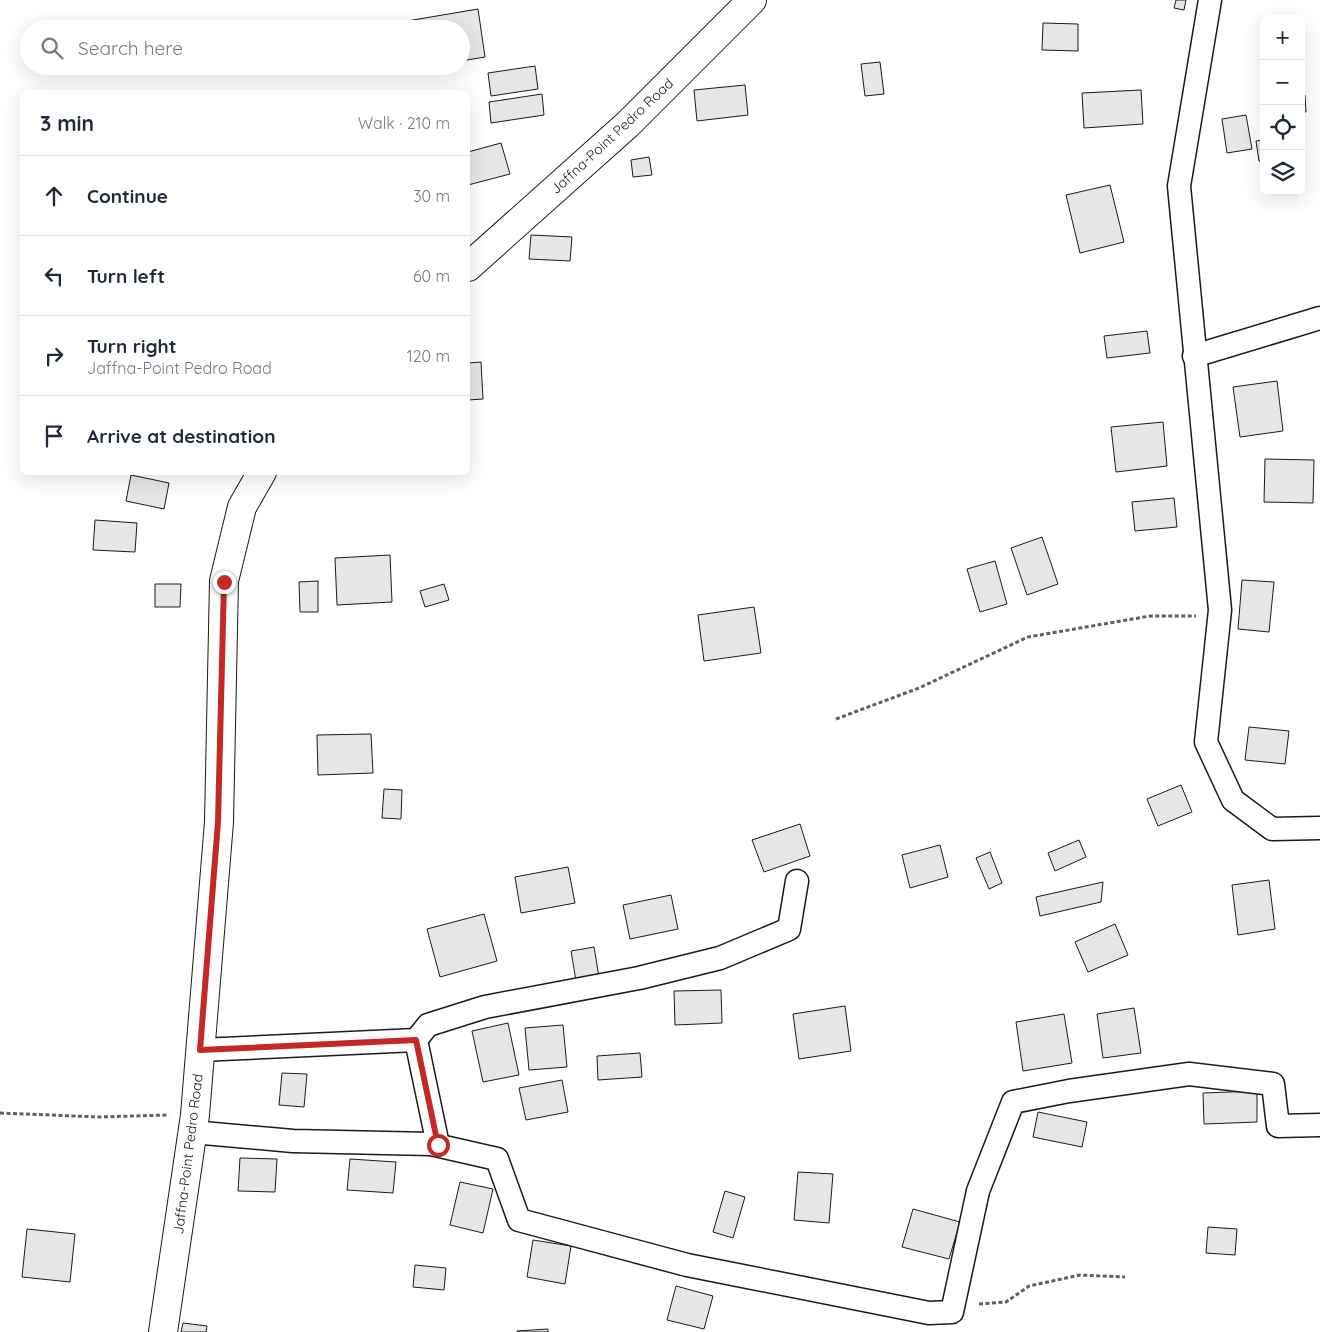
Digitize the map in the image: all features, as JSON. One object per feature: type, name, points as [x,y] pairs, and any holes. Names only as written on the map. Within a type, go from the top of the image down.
[{"type":"main road","name":"Jaffna-Point Pedro Road","points":[[470,265],[628,124],[752,0]]},
{"type":"main road","name":"Jaffna-Point Pedro Road","points":[[163,1332],[193,1123],[200,1050],[218,822],[224,582],[242,507],[260,475]]},
{"type":"street","points":[[1210,0],[1179,186],[1219,616],[1206,742],[1233,800],[1272,829],[1320,828]]},
{"type":"street","points":[[1194,356],[1320,318]]},
{"type":"street","points":[[200,1050],[416,1040],[428,1025],[485,1007],[639,978],[720,958],[789,928],[797,881]]},
{"type":"street","points":[[416,1040],[438,1145]]},
{"type":"street","points":[[193,1123],[293,1141],[430,1144],[497,1159],[519,1220],[687,1265],[929,1312],[952,1312],[978,1190],[1013,1102],[1069,1091],[1189,1074],[1273,1084],[1278,1126],[1320,1125]]},
{"type":"path","points":[[836,719],[919,688],[1028,637],[1150,616],[1219,616]]},
{"type":"path","points":[[0,1113],[193,1123]]},
{"type":"path","points":[[954,1304],[1006,1302],[1029,1286],[1080,1275],[1125,1277]]},
{"type":"building","points":[[1176,0],[1186,0],[1184,10],[1174,8]]},
{"type":"building","points":[[478,9],[485,57],[470,60],[470,20],[413,20]]},
{"type":"building","points":[[1043,23],[1078,24],[1078,51],[1042,50]]},
{"type":"building","points":[[880,62],[884,94],[865,96],[861,64]]},
{"type":"building","points":[[535,66],[538,89],[491,96],[488,73]]},
{"type":"building","points":[[745,85],[748,115],[697,121],[694,90]]},
{"type":"building","points":[[1141,90],[1143,124],[1084,128],[1082,93]]},
{"type":"building","points":[[542,94],[544,115],[491,123],[489,102]]},
{"type":"building","points":[[1246,115],[1252,149],[1227,153],[1222,119]]},
{"type":"building","points":[[1260,140],[1260,161],[1259,161],[1256,141]]},
{"type":"building","points":[[501,143],[510,174],[470,184],[470,151]]},
{"type":"building","points":[[649,157],[652,175],[633,177],[631,160]]},
{"type":"building","points":[[1110,185],[1124,242],[1080,253],[1066,195]]},
{"type":"building","points":[[531,235],[572,237],[570,261],[529,259]]},
{"type":"building","points":[[1147,331],[1150,353],[1107,358],[1104,336]]},
{"type":"building","points":[[481,362],[483,399],[470,400],[470,363]]},
{"type":"building","points":[[1277,381],[1283,431],[1240,437],[1233,387]]},
{"type":"building","points":[[1163,422],[1167,466],[1116,472],[1111,427]]},
{"type":"building","points":[[1265,459],[1314,460],[1313,503],[1264,502]]},
{"type":"building","points":[[131,475],[169,483],[164,509],[126,501]]},
{"type":"building","points":[[1174,498],[1177,527],[1135,531],[1132,502]]},
{"type":"building","points":[[95,520],[137,523],[135,552],[93,550]]},
{"type":"building","points":[[1042,537],[1058,584],[1027,595],[1011,548]]},
{"type":"building","points":[[390,555],[392,602],[337,605],[335,558]]},
{"type":"building","points":[[995,561],[1007,604],[980,612],[967,569]]},
{"type":"building","points":[[1242,580],[1274,582],[1269,632],[1238,629]]},
{"type":"building","points":[[318,581],[318,612],[300,612],[299,582]]},
{"type":"building","points":[[155,584],[181,584],[180,607],[155,607]]},
{"type":"building","points":[[444,584],[449,600],[425,607],[420,591]]},
{"type":"building","points":[[754,607],[761,653],[704,661],[698,615]]},
{"type":"building","points":[[1249,727],[1289,731],[1285,764],[1245,760]]},
{"type":"building","points":[[371,734],[373,773],[318,775],[317,735]]},
{"type":"building","points":[[1181,785],[1192,812],[1158,826],[1147,799]]},
{"type":"building","points":[[384,789],[402,790],[401,819],[382,818]]},
{"type":"building","points":[[800,824],[810,856],[764,872],[752,840]]},
{"type":"building","points":[[1079,840],[1086,857],[1055,871],[1048,853]]},
{"type":"building","points":[[940,845],[948,877],[910,888],[902,855]]},
{"type":"building","points":[[990,852],[1002,883],[989,889],[976,858]]},
{"type":"building","points":[[568,867],[575,903],[521,913],[515,877]]},
{"type":"building","points":[[1269,880],[1275,929],[1238,935],[1232,885]]},
{"type":"building","points":[[1103,882],[1101,902],[1040,916],[1036,897]]},
{"type":"building","points":[[671,895],[678,929],[630,939],[623,905]]},
{"type":"building","points":[[484,914],[497,961],[440,977],[427,929]]},
{"type":"building","points":[[1115,924],[1128,955],[1088,972],[1075,942]]},
{"type":"building","points":[[594,947],[599,977],[576,981],[571,951]]},
{"type":"building","points":[[721,990],[722,1023],[675,1025],[674,991]]},
{"type":"building","points":[[845,1006],[851,1051],[799,1059],[793,1014]]},
{"type":"building","points":[[1134,1008],[1141,1053],[1103,1058],[1097,1014]]},
{"type":"building","points":[[1064,1014],[1072,1063],[1023,1071],[1016,1022]]},
{"type":"building","points":[[508,1023],[519,1075],[483,1082],[472,1031]]},
{"type":"building","points":[[563,1025],[567,1067],[529,1070],[525,1028]]},
{"type":"building","points":[[640,1053],[642,1077],[598,1080],[597,1056]]},
{"type":"building","points":[[282,1073],[307,1074],[304,1107],[279,1105]]},
{"type":"building","points":[[562,1080],[568,1112],[526,1120],[519,1088]]},
{"type":"building","points":[[1257,1091],[1257,1122],[1204,1124],[1203,1093]]},
{"type":"building","points":[[1038,1112],[1087,1122],[1082,1147],[1033,1137]]},
{"type":"building","points":[[240,1158],[277,1159],[275,1192],[238,1191]]},
{"type":"building","points":[[350,1159],[396,1162],[393,1193],[347,1190]]},
{"type":"building","points":[[798,1172],[833,1174],[829,1223],[794,1220]]},
{"type":"building","points":[[460,1182],[493,1189],[483,1233],[450,1225]]},
{"type":"building","points":[[725,1191],[745,1197],[733,1238],[713,1232]]},
{"type":"building","points":[[913,1209],[960,1222],[949,1259],[902,1247]]},
{"type":"building","points":[[1208,1227],[1237,1229],[1235,1255],[1206,1253]]},
{"type":"building","points":[[27,1229],[75,1234],[70,1282],[22,1277]]},
{"type":"building","points":[[533,1240],[571,1246],[565,1284],[527,1277]]},
{"type":"building","points":[[415,1265],[446,1268],[444,1290],[413,1287]]},
{"type":"building","points":[[676,1286],[713,1296],[704,1329],[667,1320]]},
{"type":"building","points":[[183,1323],[207,1326],[206,1332],[181,1332]]},
{"type":"building","points":[[548,1329],[548,1332],[517,1332],[517,1331]]},
{"type":"route","points":[[224,582],[218,822],[200,1050],[416,1040],[438,1145]]}]
